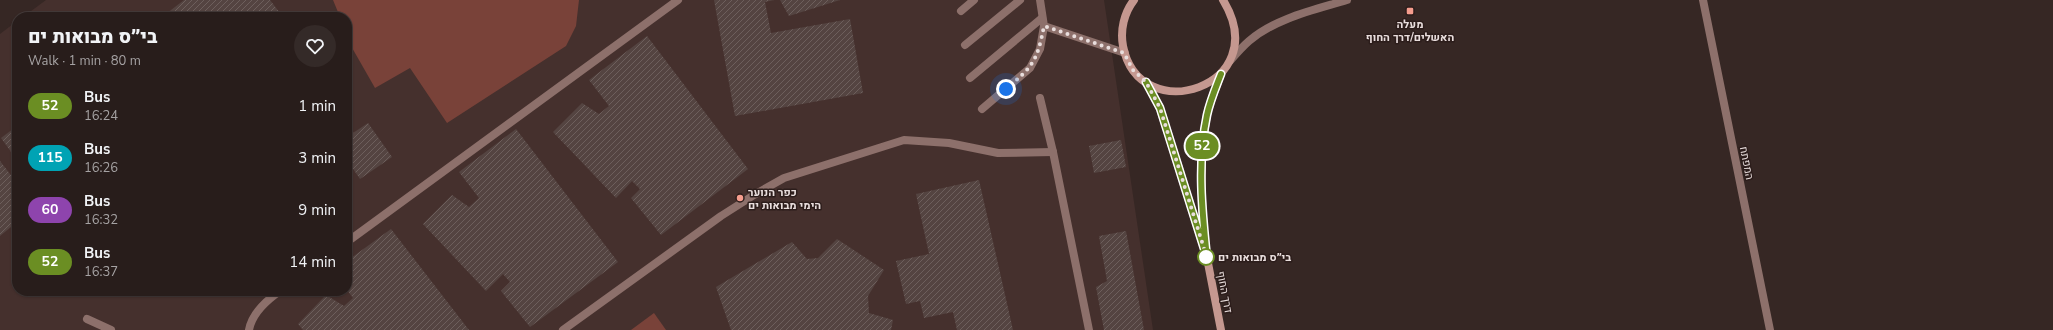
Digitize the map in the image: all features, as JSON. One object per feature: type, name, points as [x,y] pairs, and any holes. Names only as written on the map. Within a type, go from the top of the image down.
[{"type":"main road","points":[[1134,0],[1124,17],[1121,36],[1124,53],[1133,70],[1146,82],[1163,90],[1181,92],[1196,90],[1209,83],[1221,74],[1229,62],[1234,46],[1235,30],[1232,15],[1223,0]]},
{"type":"main road","name":"דרך החוף","points":[[1221,74],[1207,114],[1202,150],[1202,204],[1207,258],[1221,330]]},
{"type":"main road","name":"דרך החוף","points":[[1146,82],[1160,108],[1207,258]]},
{"type":"street","points":[[352,238],[678,0]]},
{"type":"street","points":[[961,11],[974,0]]},
{"type":"street","points":[[965,44],[1020,0]]},
{"type":"street","points":[[982,109],[1030,68],[1040,50],[1043,22],[1040,0]]},
{"type":"street","points":[[1229,62],[1249,41],[1268,28],[1293,16],[1347,0]]},
{"type":"street","name":"המפתח","points":[[1703,0],[1770,330]]},
{"type":"street","points":[[1043,22],[1124,53]]},
{"type":"street","points":[[970,78],[1043,22]]},
{"type":"street","points":[[1040,98],[1053,152],[1089,330]]},
{"type":"street","points":[[563,330],[721,216],[784,178],[904,140],[949,143],[998,153],[1053,152]]},
{"type":"street","points":[[249,330],[250,323],[267,301],[274,296]]},
{"type":"street","points":[[87,319],[111,330]]},
{"type":"shaded area","name":"כפר הנוער הימי מבואות ים","points":[[46,0],[1104,0],[1153,330],[0,330],[0,34],[12,25],[12,296],[352,296],[352,12],[30,12]]},
{"type":"shaded area","points":[[333,0],[579,0],[576,26],[566,46],[447,123],[410,68],[375,88],[352,48],[352,12],[338,12]]},
{"type":"shaded area","points":[[654,313],[666,330],[631,330]]},
{"type":"building","points":[[184,0],[270,0],[279,12],[168,12]]},
{"type":"building","points":[[714,0],[774,0],[765,2],[771,33],[850,19],[863,93],[735,116]]},
{"type":"building","points":[[780,0],[840,0],[789,16]]},
{"type":"building","points":[[647,36],[748,169],[661,235],[631,198],[640,189],[632,181],[616,198],[553,132],[582,103],[599,114],[609,106],[589,80]]},
{"type":"building","points":[[368,123],[392,157],[360,179],[352,167],[352,134]]},
{"type":"building","points":[[516,129],[618,262],[530,327],[501,291],[510,282],[503,274],[486,291],[423,224],[452,195],[469,207],[479,198],[459,172]]},
{"type":"building","points":[[12,130],[12,153],[1,138]]},
{"type":"building","points":[[1121,140],[1126,167],[1094,173],[1089,146]]},
{"type":"building","points":[[0,161],[12,177],[12,226],[0,236]]},
{"type":"building","points":[[979,180],[1013,330],[957,330],[953,312],[924,318],[920,301],[906,304],[896,261],[929,254],[916,194]]},
{"type":"building","points":[[391,229],[469,330],[303,330],[298,324],[325,296],[328,296],[344,306],[353,298],[352,296],[352,257]]},
{"type":"building","points":[[1126,231],[1144,330],[1104,330],[1096,287],[1107,281],[1099,236]]},
{"type":"building","points":[[837,239],[884,270],[868,296],[869,313],[893,320],[891,330],[731,330],[716,287],[792,242],[807,259],[818,258]]},
{"type":"bus line","name":"52","points":[[1146,82],[1160,108],[1170,144],[1207,258],[1202,204],[1202,150],[1207,114],[1221,74]]},
{"type":"place","name":"מעלה האשלים/דרך החוף","points":[[1410,11]]},
{"type":"place","name":"כפר הנוער הימי מבואות ים","points":[[740,198]]},
{"type":"place","name":"בי״ס מבואות ים","points":[[1206,257]]},
{"type":"route","points":[[1006,89],[1030,68],[1040,50],[1044,26],[1124,53],[1133,70],[1146,82],[1160,108],[1170,144],[1207,258],[1206,257]]}]
